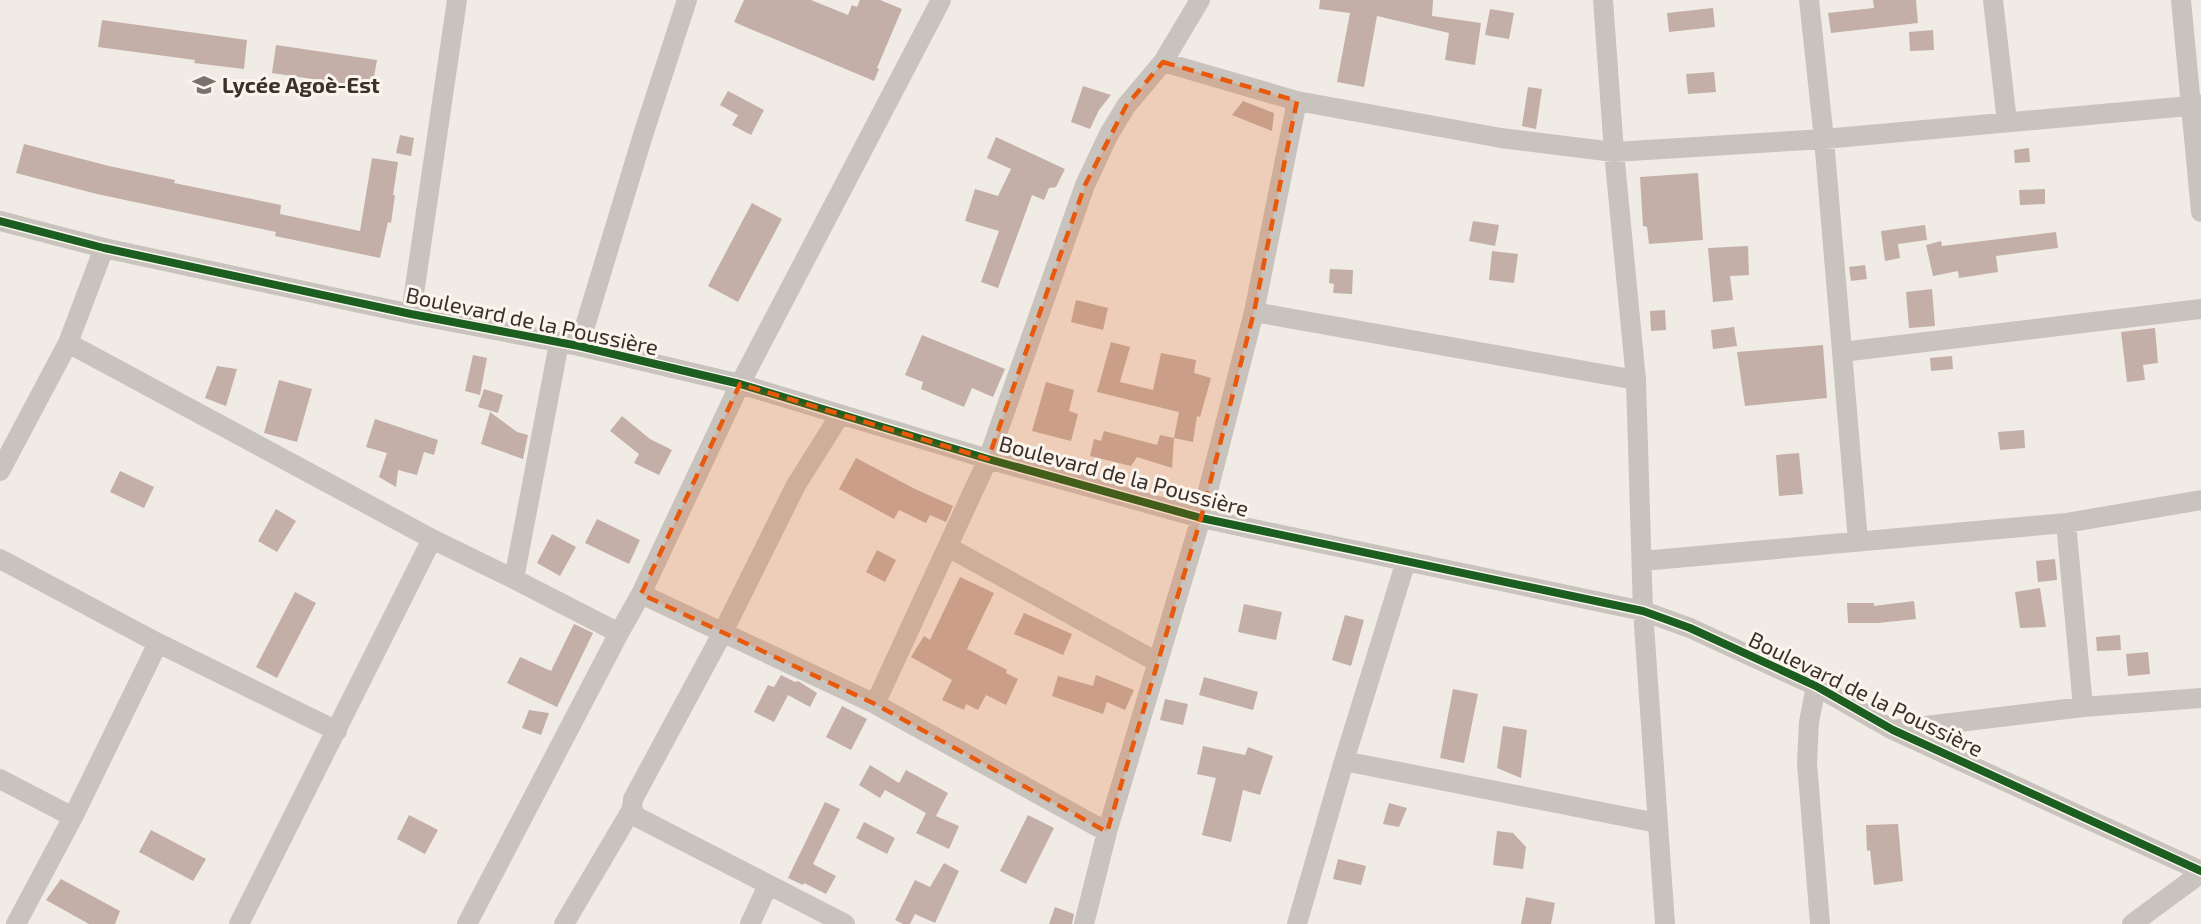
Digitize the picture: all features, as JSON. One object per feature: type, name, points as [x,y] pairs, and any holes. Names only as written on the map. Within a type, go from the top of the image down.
[{"type":"street","points":[[411,314],[457,0]]},
{"type":"street","points":[[579,346],[639,146],[687,0]]},
{"type":"street","points":[[467,924],[641,594],[740,384],[941,0]]},
{"type":"street","points":[[875,704],[988,459],[1085,185],[1109,134],[1126,106],[1163,62],[1200,0]]},
{"type":"street","points":[[1603,0],[1614,152],[1636,380],[1643,611],[1665,924]]},
{"type":"street","points":[[1809,0],[1824,139],[1858,541]]},
{"type":"street","points":[[1993,0],[2007,123]]},
{"type":"street","points":[[2181,0],[2195,106],[2201,212]]},
{"type":"street","points":[[1163,62],[1297,100],[1501,138],[1614,152],[1824,139],[2195,106]]},
{"type":"street","points":[[1084,924],[1107,832],[1201,518],[1254,312],[1297,100]]},
{"type":"street","name":"Boulevard de la Poussière","points":[[0,222],[104,248],[411,314],[579,346],[740,384],[988,459],[1201,518],[1643,611],[1690,628],[1816,686],[1893,730],[2201,872]]},
{"type":"street","points":[[0,471],[68,343],[104,248]]},
{"type":"street","points":[[1842,352],[2201,309]]},
{"type":"street","points":[[1254,312],[1636,380]]},
{"type":"street","points":[[514,579],[559,342]]},
{"type":"street","points":[[68,343],[432,539],[619,633]]},
{"type":"street","points":[[564,924],[632,809],[633,799],[723,632],[796,485],[840,415]]},
{"type":"street","points":[[1641,561],[1751,553],[1858,541],[2066,523],[2201,500]]},
{"type":"street","points":[[2066,523],[2083,707]]},
{"type":"street","points":[[238,924],[432,539]]},
{"type":"street","points":[[948,547],[1158,662]]},
{"type":"street","points":[[0,559],[158,643],[337,731]]},
{"type":"street","points":[[1297,924],[1344,761],[1406,561]]},
{"type":"street","points":[[641,594],[875,704],[1107,832]]},
{"type":"street","points":[[16,924],[73,817],[158,643]]},
{"type":"street","points":[[1816,686],[1809,722],[1807,763],[1820,924]]},
{"type":"street","points":[[1893,730],[2083,707],[2201,699]]},
{"type":"street","points":[[1344,761],[1657,823]]},
{"type":"street","points":[[0,778],[73,817]]},
{"type":"street","points":[[632,809],[637,817],[845,924]]},
{"type":"street","points":[[2132,924],[2201,872]]},
{"type":"street","points":[[750,924],[768,885]]},
{"type":"highlighted area","points":[[1163,62],[1297,101],[1254,312],[1201,518],[1107,832],[875,704],[641,594],[740,384],[988,459],[1085,185],[1126,106]]},
{"type":"building","points":[[744,0],[811,0],[848,15],[852,5],[857,7],[860,0],[880,0],[902,9],[877,68],[879,69],[874,81],[734,22]]},
{"type":"building","points":[[1320,0],[1433,0],[1432,16],[1481,23],[1475,65],[1445,60],[1449,33],[1377,16],[1364,87],[1337,82],[1350,13],[1319,9]]},
{"type":"building","points":[[1873,0],[1916,0],[1918,23],[1831,33],[1828,13],[1874,8]]},
{"type":"building","points":[[1713,8],[1715,27],[1669,32],[1667,13]]},
{"type":"building","points":[[1490,9],[1514,13],[1509,39],[1485,35]]},
{"type":"building","points":[[102,20],[247,40],[244,69],[98,47]]},
{"type":"building","points":[[1933,30],[1934,50],[1910,51],[1909,32]]},
{"type":"building","points":[[276,45],[377,60],[372,88],[272,73]]},
{"type":"building","points":[[1714,72],[1716,92],[1688,94],[1686,74]]},
{"type":"building","points":[[1083,86],[1111,95],[1099,110],[1090,129],[1071,122]]},
{"type":"building","points":[[1528,87],[1542,89],[1536,129],[1522,126]]},
{"type":"building","points":[[728,91],[764,110],[751,135],[732,125],[738,115],[720,105]]},
{"type":"building","points":[[1243,101],[1274,113],[1272,131],[1232,115]]},
{"type":"building","points":[[400,135],[414,138],[411,156],[396,153]]},
{"type":"building","points":[[996,137],[1065,169],[1056,187],[1049,188],[1044,200],[1032,195],[998,288],[981,282],[999,231],[965,221],[975,189],[998,196],[1011,169],[987,158]]},
{"type":"building","points":[[24,144],[175,180],[174,183],[281,205],[280,214],[360,231],[372,158],[398,162],[391,223],[388,222],[380,258],[275,236],[276,232],[97,194],[16,173]]},
{"type":"building","points":[[2029,148],[2030,162],[2015,163],[2014,150]]},
{"type":"building","points":[[1698,173],[1703,240],[1649,244],[1647,227],[1643,226],[1640,177]]},
{"type":"building","points":[[2045,189],[2045,204],[2020,205],[2019,190]]},
{"type":"building","points":[[752,203],[782,219],[738,302],[708,286]]},
{"type":"building","points":[[1473,221],[1499,225],[1495,246],[1469,241]]},
{"type":"building","points":[[1925,225],[1927,240],[1898,244],[1900,258],[1885,261],[1881,231]]},
{"type":"building","points":[[2056,232],[2058,248],[1996,256],[1998,272],[1959,278],[1958,271],[1933,276],[1926,245],[1941,241],[1942,246]]},
{"type":"building","points":[[1748,246],[1749,275],[1730,276],[1733,300],[1713,302],[1708,248]]},
{"type":"building","points":[[1492,251],[1518,254],[1514,283],[1489,280]]},
{"type":"building","points":[[1865,265],[1867,279],[1851,281],[1849,267]]},
{"type":"building","points":[[1330,269],[1353,270],[1352,294],[1333,293],[1334,284],[1329,283]]},
{"type":"building","points":[[1932,289],[1935,326],[1909,328],[1906,292]]},
{"type":"building","points":[[1076,300],[1108,308],[1103,330],[1071,322]]},
{"type":"building","points":[[1665,310],[1666,330],[1651,331],[1650,311]]},
{"type":"building","points":[[1734,327],[1737,346],[1713,349],[1711,330]]},
{"type":"building","points":[[2155,328],[2158,363],[2143,365],[2145,380],[2127,382],[2121,332]]},
{"type":"building","points":[[922,335],[1005,369],[993,397],[972,388],[964,407],[921,389],[923,382],[905,375]]},
{"type":"building","points":[[1111,342],[1130,347],[1120,382],[1153,390],[1161,353],[1196,360],[1194,373],[1211,378],[1200,417],[1197,416],[1193,442],[1174,438],[1179,412],[1097,392]]},
{"type":"building","points":[[1823,345],[1827,398],[1745,406],[1737,352]]},
{"type":"building","points":[[473,355],[487,358],[480,395],[465,391]]},
{"type":"building","points":[[1952,356],[1953,369],[1931,371],[1930,358]]},
{"type":"building","points":[[217,366],[237,369],[226,406],[205,398]]},
{"type":"building","points":[[279,380],[312,389],[297,442],[264,433]]},
{"type":"building","points":[[1046,382],[1074,390],[1069,411],[1078,414],[1071,441],[1032,431]]},
{"type":"building","points":[[484,389],[503,395],[498,413],[478,407]]},
{"type":"building","points":[[490,412],[517,432],[528,435],[523,459],[481,444]]},
{"type":"building","points":[[622,416],[650,439],[672,450],[659,475],[634,463],[639,454],[610,431]]},
{"type":"building","points":[[375,419],[438,440],[434,455],[424,452],[417,475],[398,470],[396,487],[379,477],[387,453],[366,447]]},
{"type":"building","points":[[2024,430],[2025,448],[2000,450],[1998,432]]},
{"type":"building","points":[[1104,431],[1157,445],[1160,435],[1174,438],[1172,468],[1137,457],[1131,466],[1090,456],[1094,439],[1101,441]]},
{"type":"building","points":[[1799,453],[1803,494],[1779,496],[1776,455]]},
{"type":"building","points":[[856,458],[953,506],[946,522],[930,515],[926,523],[899,510],[894,519],[839,489]]},
{"type":"building","points":[[120,471],[154,487],[144,508],[110,492]]},
{"type":"building","points":[[276,509],[296,521],[277,552],[258,541]]},
{"type":"building","points":[[597,519],[640,540],[629,564],[585,543]]},
{"type":"building","points":[[552,534],[576,547],[560,576],[537,563]]},
{"type":"building","points":[[877,550],[896,560],[885,582],[866,572]]},
{"type":"building","points":[[2055,559],[2057,580],[2038,582],[2036,561]]},
{"type":"building","points":[[960,577],[994,593],[967,649],[1007,670],[1006,673],[1018,679],[1006,705],[986,695],[978,710],[966,704],[964,710],[942,700],[952,680],[911,657],[924,636],[930,640]]},
{"type":"building","points":[[2040,588],[2046,627],[2020,628],[2015,592]]},
{"type":"building","points":[[295,592],[316,603],[277,678],[256,667]]},
{"type":"building","points":[[1914,601],[1916,619],[1848,623],[1847,603],[1874,603],[1874,606]]},
{"type":"building","points":[[1244,604],[1282,612],[1276,640],[1238,632]]},
{"type":"building","points":[[1024,613],[1072,634],[1063,655],[1014,634]]},
{"type":"building","points":[[1345,615],[1364,620],[1351,666],[1332,660]]},
{"type":"building","points":[[574,624],[593,633],[557,707],[507,683],[520,657],[551,671]]},
{"type":"building","points":[[2120,635],[2121,650],[2097,651],[2096,637]]},
{"type":"building","points":[[2148,652],[2150,674],[2128,676],[2126,654]]},
{"type":"building","points":[[781,675],[795,682],[798,681],[817,693],[810,707],[788,695],[774,722],[754,712],[768,685],[774,687]]},
{"type":"building","points":[[1096,675],[1134,690],[1125,710],[1107,702],[1103,714],[1052,696],[1058,676],[1093,686]]},
{"type":"building","points":[[1204,677],[1258,692],[1253,710],[1199,695]]},
{"type":"building","points":[[1453,689],[1478,694],[1464,763],[1440,758]]},
{"type":"building","points":[[1165,699],[1188,704],[1183,725],[1160,720]]},
{"type":"building","points":[[842,706],[867,719],[851,750],[826,737]]},
{"type":"building","points":[[529,710],[549,713],[541,735],[522,728]]},
{"type":"building","points":[[1503,726],[1527,730],[1521,778],[1497,768]]},
{"type":"building","points":[[1203,746],[1245,755],[1248,747],[1273,756],[1260,795],[1243,790],[1231,842],[1202,835],[1216,778],[1197,774]]},
{"type":"building","points":[[870,765],[899,783],[906,770],[948,793],[936,816],[959,826],[949,849],[916,833],[926,813],[885,790],[880,798],[859,785]]},
{"type":"building","points":[[825,802],[840,809],[813,864],[836,876],[826,894],[788,878]]},
{"type":"building","points":[[1389,803],[1407,808],[1399,827],[1383,824]]},
{"type":"building","points":[[409,815],[438,830],[425,854],[397,839]]},
{"type":"building","points":[[1028,815],[1054,828],[1026,884],[1000,871]]},
{"type":"building","points":[[864,822],[895,838],[887,854],[856,838]]},
{"type":"building","points":[[1898,824],[1903,881],[1874,885],[1870,850],[1867,851],[1866,825]]},
{"type":"building","points":[[151,830],[206,859],[193,881],[139,852]]},
{"type":"building","points":[[1497,831],[1513,833],[1526,847],[1523,869],[1493,865]]},
{"type":"building","points":[[1338,859],[1366,866],[1361,885],[1333,879]]},
{"type":"building","points":[[944,863],[959,871],[935,923],[915,914],[910,924],[903,924],[895,920],[915,880],[930,887]]},
{"type":"building","points":[[61,879],[120,911],[115,924],[89,924],[46,900]]},
{"type":"building","points":[[1526,897],[1555,903],[1551,924],[1521,924]]},
{"type":"building","points":[[1055,907],[1074,914],[1072,924],[1049,924]]},
{"type":"cycle path","points":[[0,221],[104,248],[411,314],[579,346],[740,384],[988,459],[1201,518],[1643,611],[1690,628],[1816,686],[1893,730],[2201,871]]},
{"type":"place","name":"Lycée Agoè-Est","points":[[204,85]]}]
